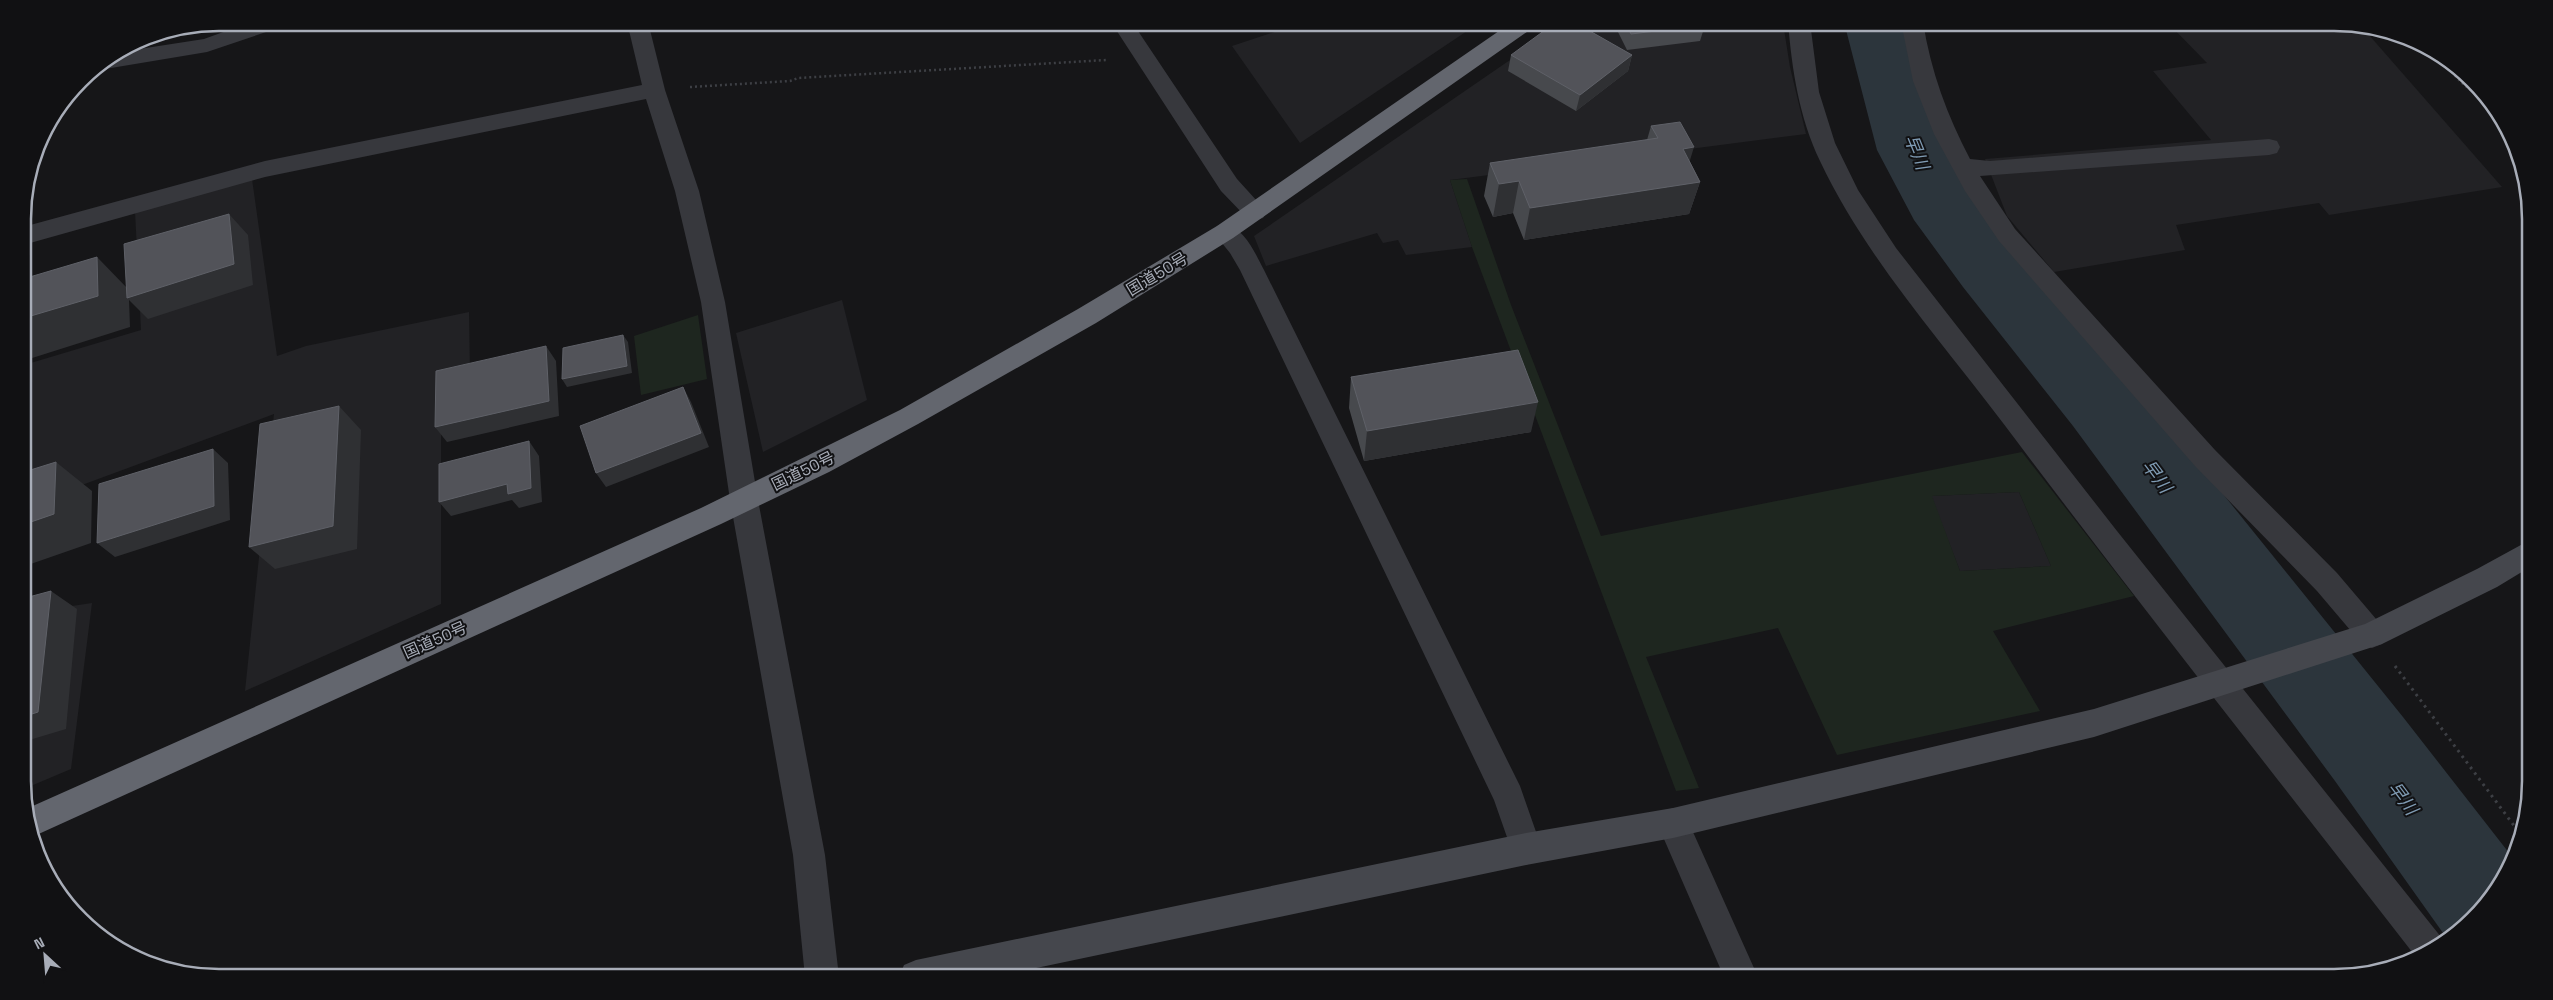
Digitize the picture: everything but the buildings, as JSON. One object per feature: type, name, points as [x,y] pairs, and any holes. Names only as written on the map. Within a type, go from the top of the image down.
[{"type":"highway","name":"国道50号","points":[[36,821],[744,500],[820,464],[910,417],[1087,316],[1226,232],[1514,31]]},
{"type":"street","points":[[121,59],[206,44],[246,31]]},
{"type":"street","points":[[639,31],[654,90],[687,191],[713,302],[744,500],[809,855],[821,969]]},
{"type":"street","points":[[1127,31],[1229,185],[1255,212]]},
{"type":"street","points":[[1799,31],[1801,61],[1810,104],[1830,160],[1851,199],[1890,257],[2232,681],[2427,944]]},
{"type":"street","points":[[1913,31],[1916,52],[1930,101],[1942,130],[1963,167],[2007,235],[2206,458],[2327,582],[2361,639]]},
{"type":"street","points":[[31,234],[265,169],[654,90]]},
{"type":"street","points":[[1963,167],[1990,169],[2269,147]]},
{"type":"street","points":[[1226,232],[1239,247],[1252,270],[1509,797],[1526,849]]},
{"type":"street","points":[[954,969],[1526,849],[1673,823],[2094,723],[2361,639],[2487,578],[2522,557]]},
{"type":"street","points":[[1673,823],[1737,969]]},
{"type":"path","points":[[682,88],[790,81],[798,78],[1109,60]]},
{"type":"path","points":[[2455,76],[2470,90]]},
{"type":"path","points":[[2361,639],[2515,828]]},
{"type":"shaded area","points":[[1278,31],[1467,31],[1300,143],[1232,46]]},
{"type":"shaded area","points":[[1552,31],[1784,31],[1790,67],[1806,134],[1450,180],[1472,247],[1406,255],[1398,240],[1383,243],[1377,233],[1266,266],[1254,236]]},
{"type":"shaded area","points":[[2176,31],[2334,31],[2369,35],[2502,187],[2329,215],[2319,203],[2176,225],[2185,250],[2054,272],[2007,216],[1985,159],[2211,140],[2153,71],[2207,63]]},
{"type":"shaded area","points":[[252,179],[277,356],[306,346],[469,312],[470,375],[441,383],[441,604],[245,691],[274,414],[31,504],[31,363],[141,330],[135,211]]},
{"type":"shaded area","points":[[1467,179],[1511,305],[1601,536],[2022,452],[2134,596],[1993,631],[2040,711],[1837,755],[1778,628],[1646,657],[1699,788],[1676,791],[1472,247],[1450,180]],"holes":[[[2019,492],[2051,566],[1960,571],[1932,496]]]},
{"type":"shaded area","points":[[842,300],[867,400],[763,452],[736,333]]},
{"type":"shaded area","points":[[698,315],[707,379],[641,395],[634,336]]},
{"type":"shaded area","points":[[2019,492],[2051,566],[1960,571],[1931,496]]},
{"type":"shaded area","points":[[92,603],[71,769],[31,786],[31,781],[31,612]]},
{"type":"waterway","name":"早川","points":[[1880,31],[1913,150],[1940,201],[1990,267],[2102,403],[2369,749],[2480,899]]}]
